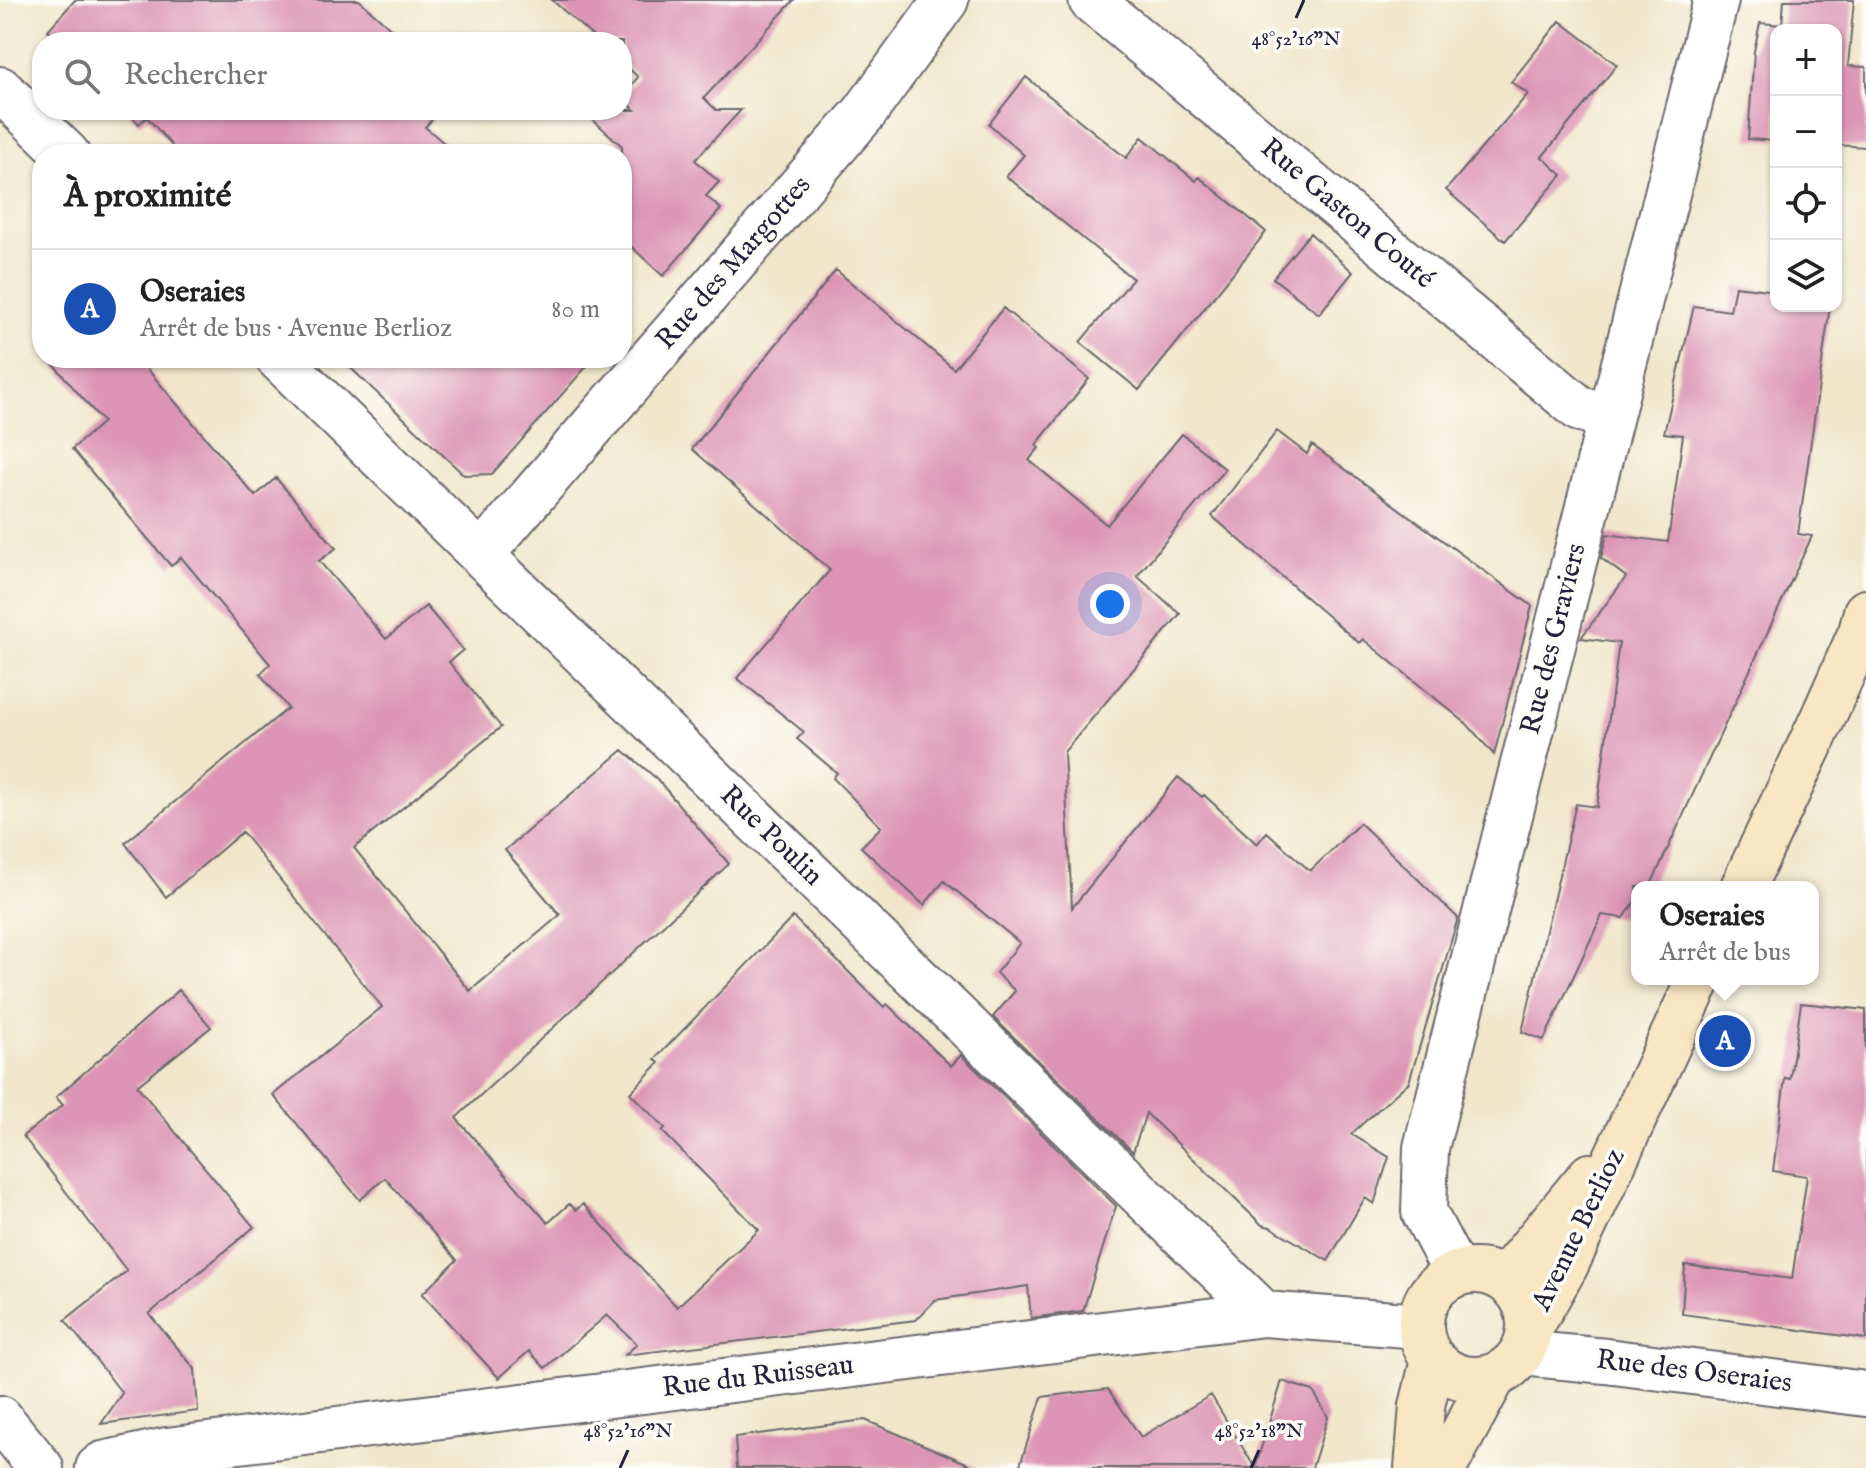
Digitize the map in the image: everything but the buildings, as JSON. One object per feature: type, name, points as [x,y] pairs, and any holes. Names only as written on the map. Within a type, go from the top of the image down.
[{"type":"main road","points":[[1746,881],[1827,709],[1861,632],[1866,612]]},
{"type":"main road","name":"Avenue Berlioz","points":[[1444,1468],[1566,1265],[1696,985]]},
{"type":"main road","name":"Avenue Berlioz","points":[[1505,1279],[1627,1131]]},
{"type":"main road","points":[[1417,1468],[1427,1343],[1424,1304],[1437,1285],[1456,1273],[1473,1270],[1490,1272],[1505,1279],[1524,1301],[1515,1353],[1478,1379],[1445,1371],[1427,1343]]},
{"type":"street","name":"Rue des Margottes","points":[[481,555],[865,112],[946,0]]},
{"type":"street","name":"Rue Gaston Couté","points":[[1091,0],[1580,409],[1610,416]]},
{"type":"street","name":"Rue des Graviers","points":[[1456,1273],[1424,1212],[1426,1148],[1716,0]]},
{"type":"street","points":[[0,89],[57,144]]},
{"type":"street","name":"Rue Poulin","points":[[288,368],[1264,1314]]},
{"type":"street","name":"Rue du Ruisseau","points":[[98,1468],[103,1464],[167,1450],[1264,1314],[1427,1343]]},
{"type":"street","name":"Rue des Oseraies","points":[[1515,1353],[1606,1361],[1866,1394]]},
{"type":"street","points":[[0,1418],[41,1468]]},
{"type":"place","name":"Oseraies","points":[[1725,1041]]}]
